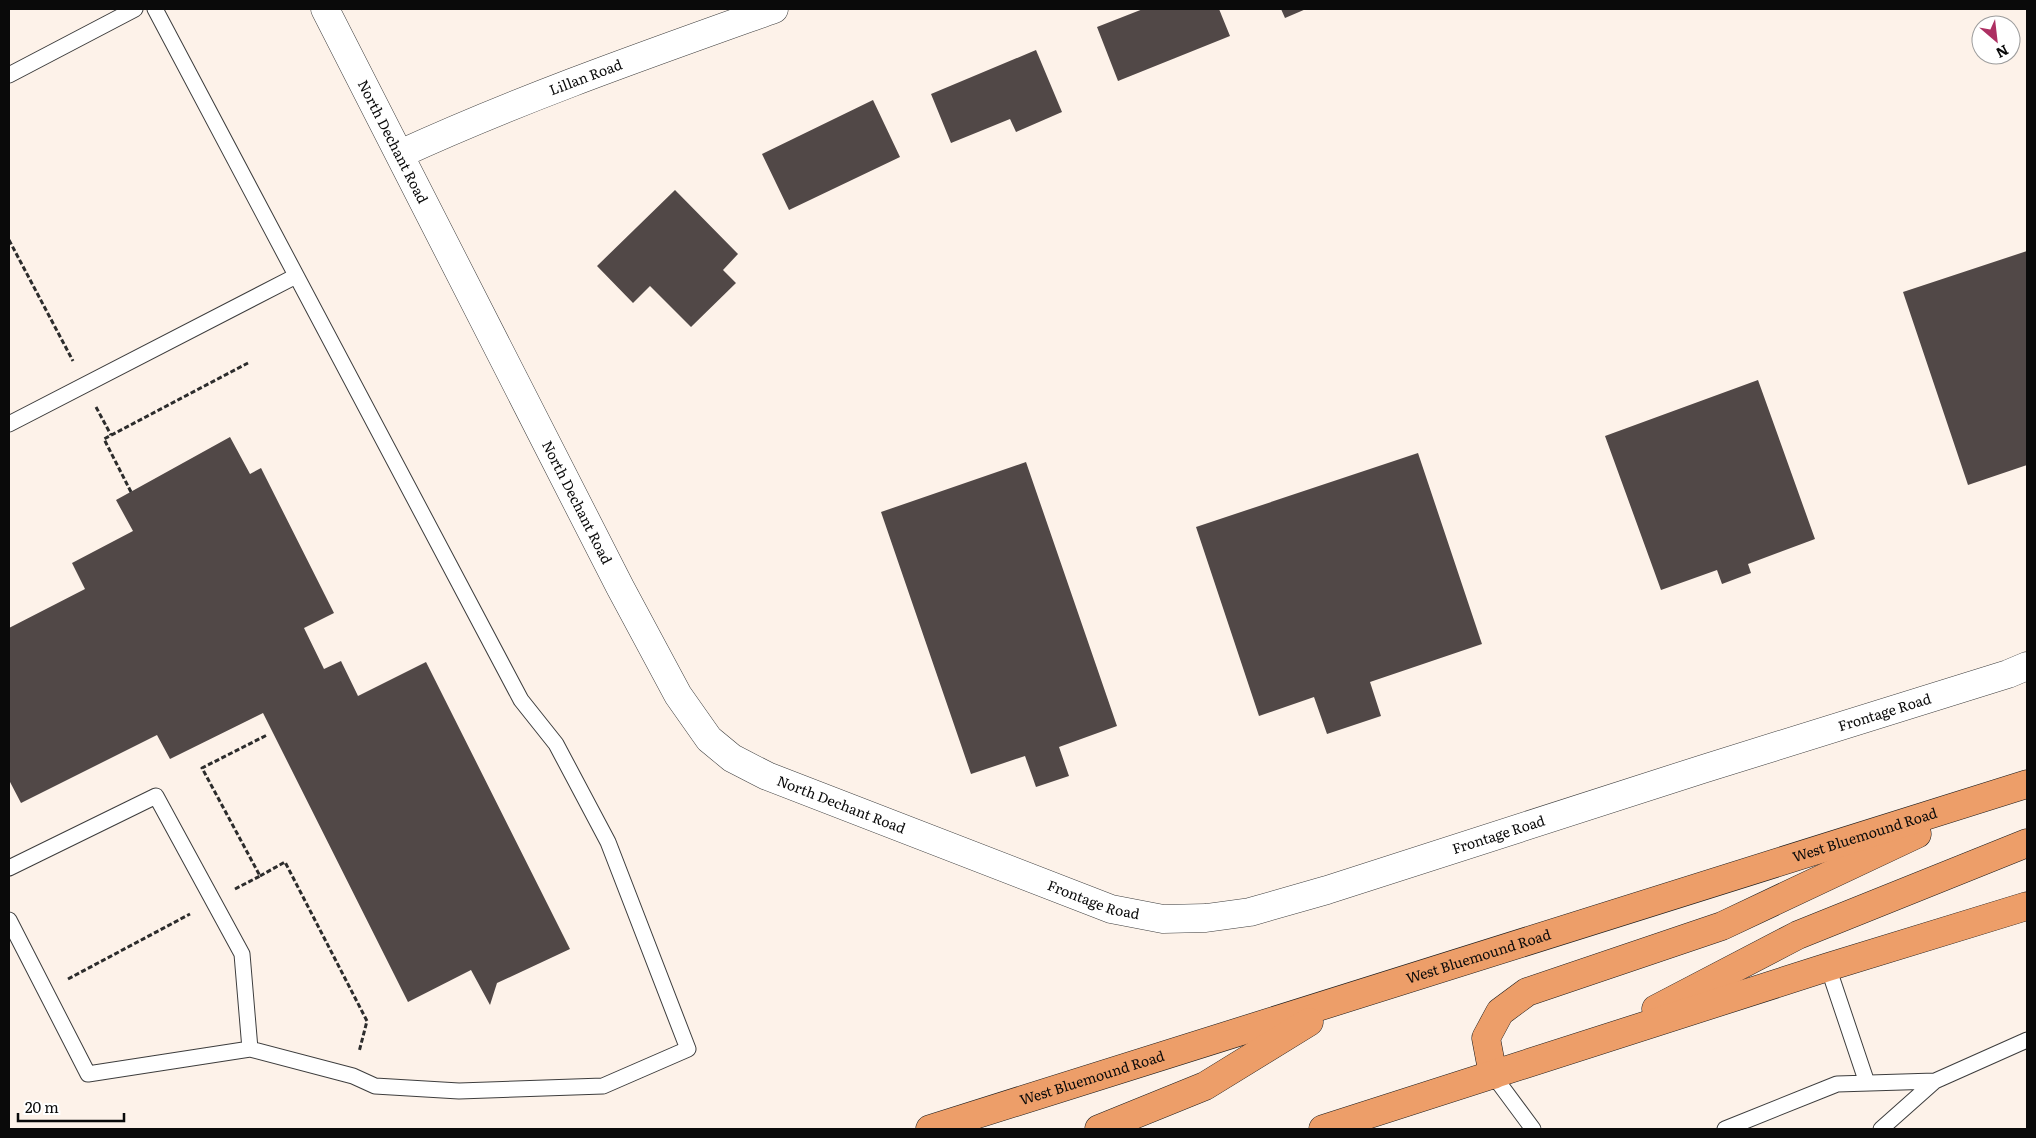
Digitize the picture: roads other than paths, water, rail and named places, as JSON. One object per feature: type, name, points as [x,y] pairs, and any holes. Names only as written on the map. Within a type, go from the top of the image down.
[{"type":"main road","name":"West Bluemound Road","points":[[930,1129],[2018,787]]},
{"type":"main road","points":[[1493,1075],[1486,1038],[1500,1012],[1527,992],[1722,926],[2018,787]]},
{"type":"main road","points":[[1590,1043],[1798,935],[2027,843]]},
{"type":"main road","points":[[1323,1129],[1828,967],[2027,906]]},
{"type":"main road","points":[[1099,1129],[1205,1086],[1347,999]]},
{"type":"street","name":"North Dechant Road","points":[[325,9],[678,696],[709,740],[732,758],[767,776],[966,853]]},
{"type":"street","name":"Lillan Road","points":[[400,154],[460,126],[605,70],[774,9]]},
{"type":"street","name":"Frontage Road","points":[[966,853],[1111,909],[1163,919],[1206,918],[1250,912],[1336,887],[2008,674],[2027,666]]},
{"type":"lane","points":[[9,75],[135,9]]},
{"type":"lane","points":[[9,920],[88,1074],[250,1049],[353,1076],[375,1086],[459,1091],[603,1086],[688,1049],[608,842],[556,744],[521,700],[155,9]]},
{"type":"lane","points":[[9,424],[296,276]]},
{"type":"lane","points":[[9,868],[156,796],[242,954],[250,1049]]},
{"type":"lane","points":[[1828,967],[1867,1083]]},
{"type":"lane","points":[[1882,1129],[1935,1082],[2027,1040]]},
{"type":"lane","points":[[1493,1075],[1533,1129]]},
{"type":"lane","points":[[1725,1129],[1837,1084],[1935,1082]]}]
